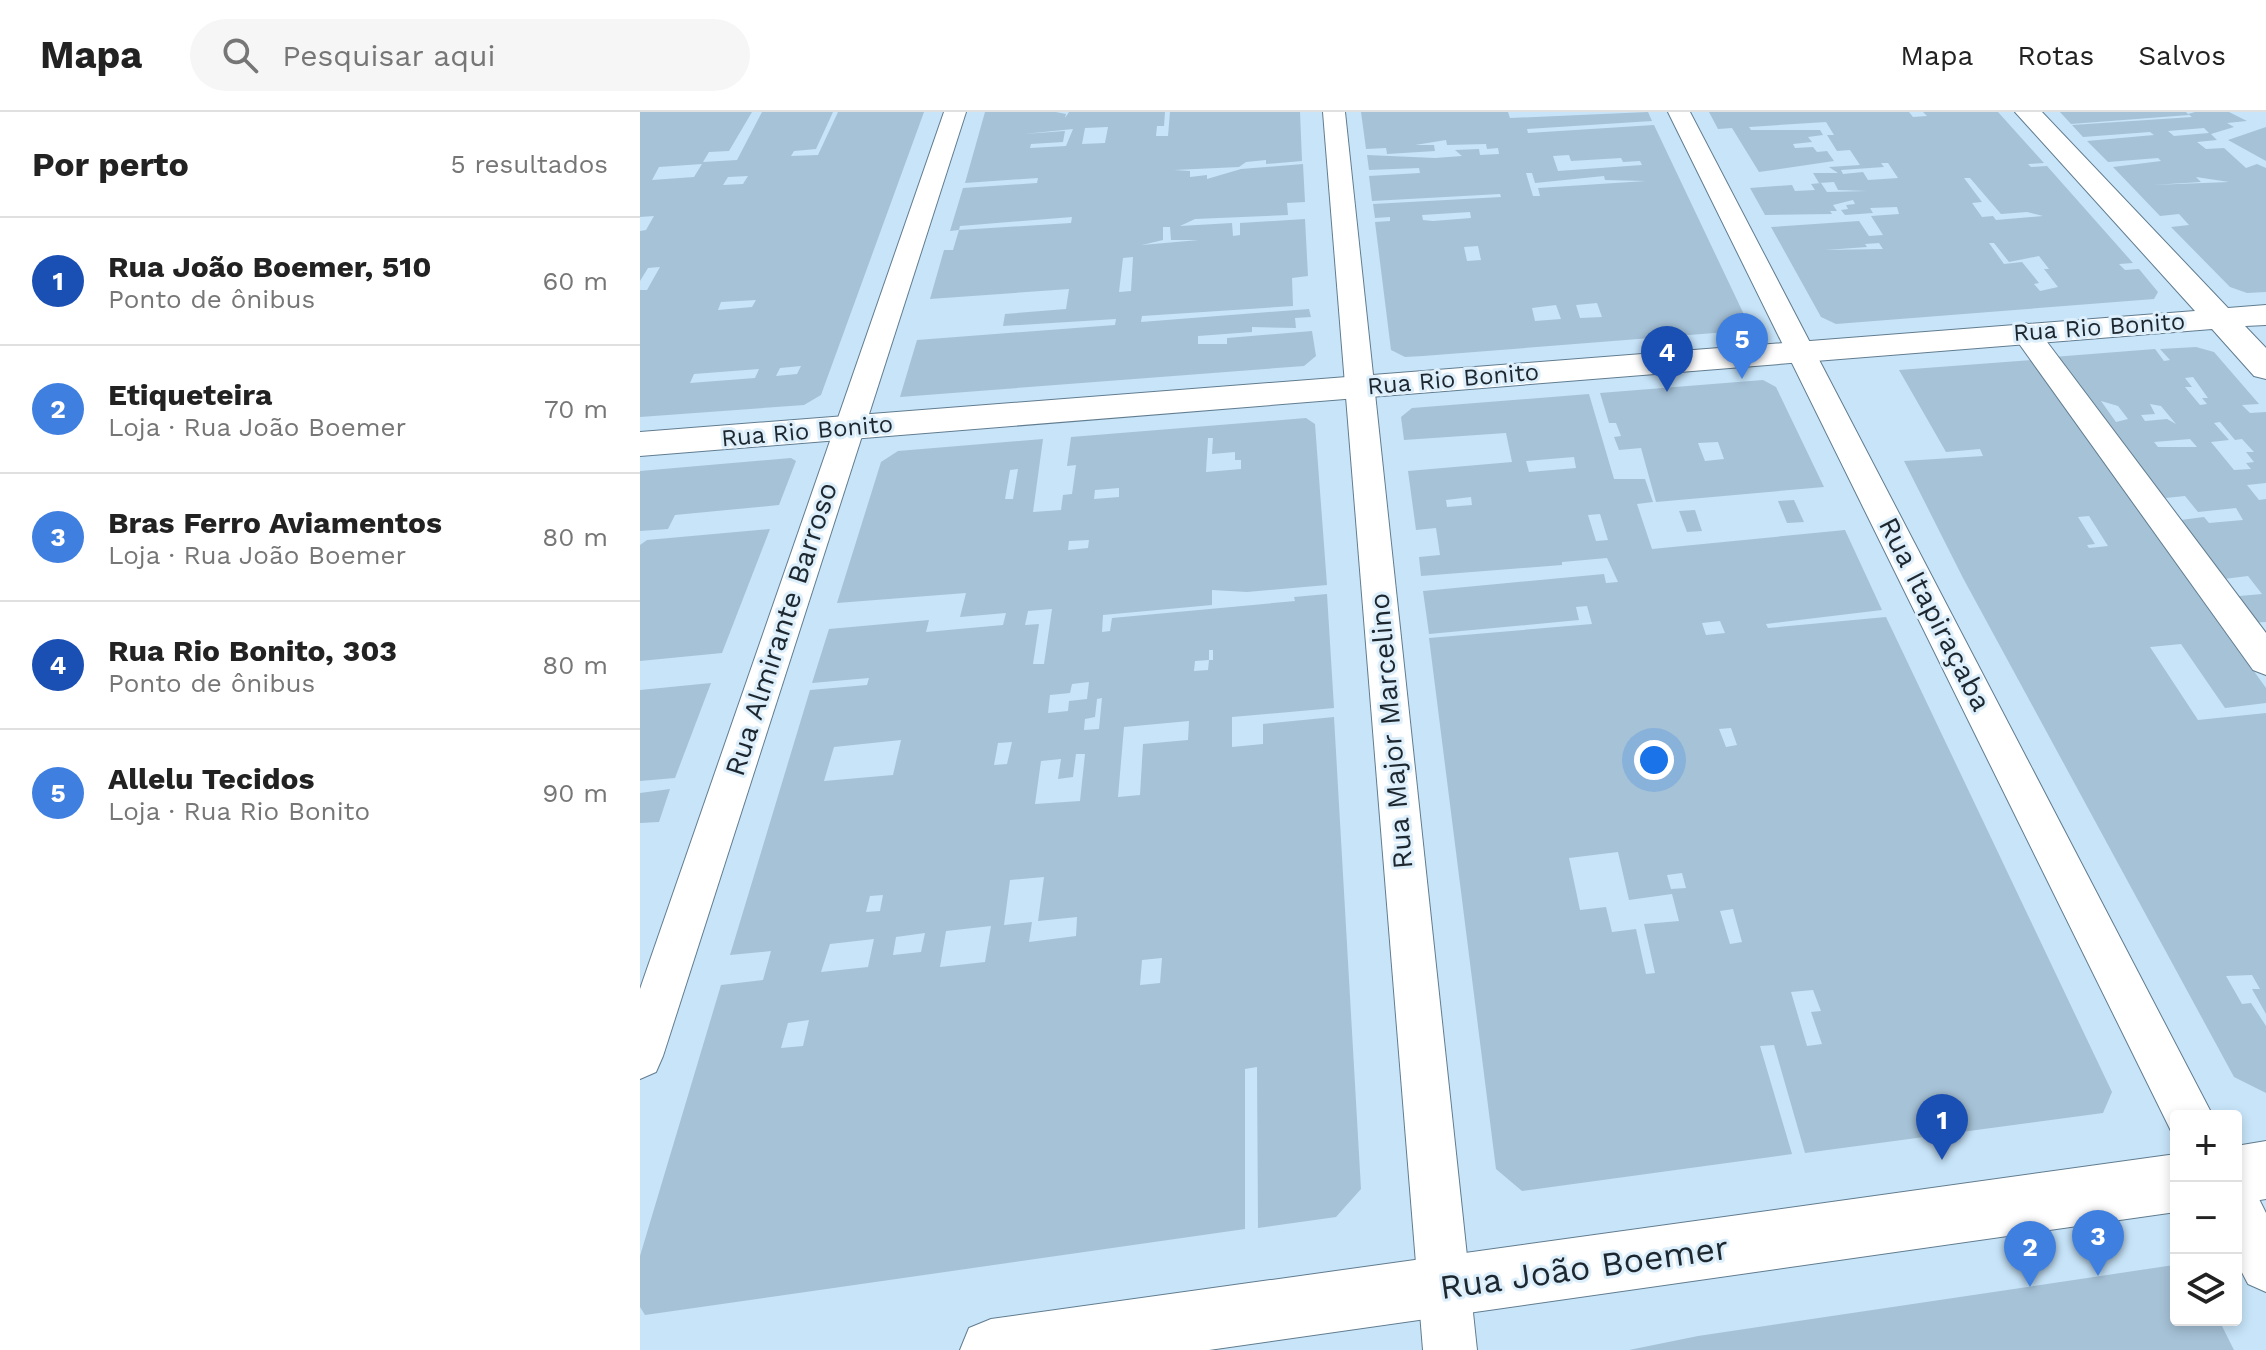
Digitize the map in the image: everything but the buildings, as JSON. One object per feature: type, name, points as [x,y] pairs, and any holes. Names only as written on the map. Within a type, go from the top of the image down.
[{"type":"street","name":"Rua Almirante Barroso","points":[[640,1056],[955,112]]},
{"type":"street","name":"Rua Major Marcelino","points":[[1334,112],[1450,1350]]},
{"type":"street","name":"Rua Itapiraçaba","points":[[1679,112],[2186,1110]]},
{"type":"street","points":[[2028,112],[2266,368]]},
{"type":"street","name":"Rua Rio Bonito","points":[[640,444],[2266,315]]},
{"type":"street","points":[[2025,332],[2266,660]]},
{"type":"street","points":[[2242,1174],[2266,1170]]},
{"type":"street","name":"Rua João Boemer","points":[[991,1350],[2170,1184]]},
{"type":"street","points":[[2242,1219],[2266,1266]]},
{"type":"place","name":"Allelu Tecidos","points":[[1742,379]]},
{"type":"place","name":"Rua Rio Bonito, 303","points":[[1667,392]]},
{"type":"place","name":"Rua João Boemer, 510","points":[[1942,1160]]},
{"type":"place","name":"Bras Ferro Aviamentos","points":[[2098,1276]]},
{"type":"place","name":"Etiqueteira","points":[[2030,1287]]}]
